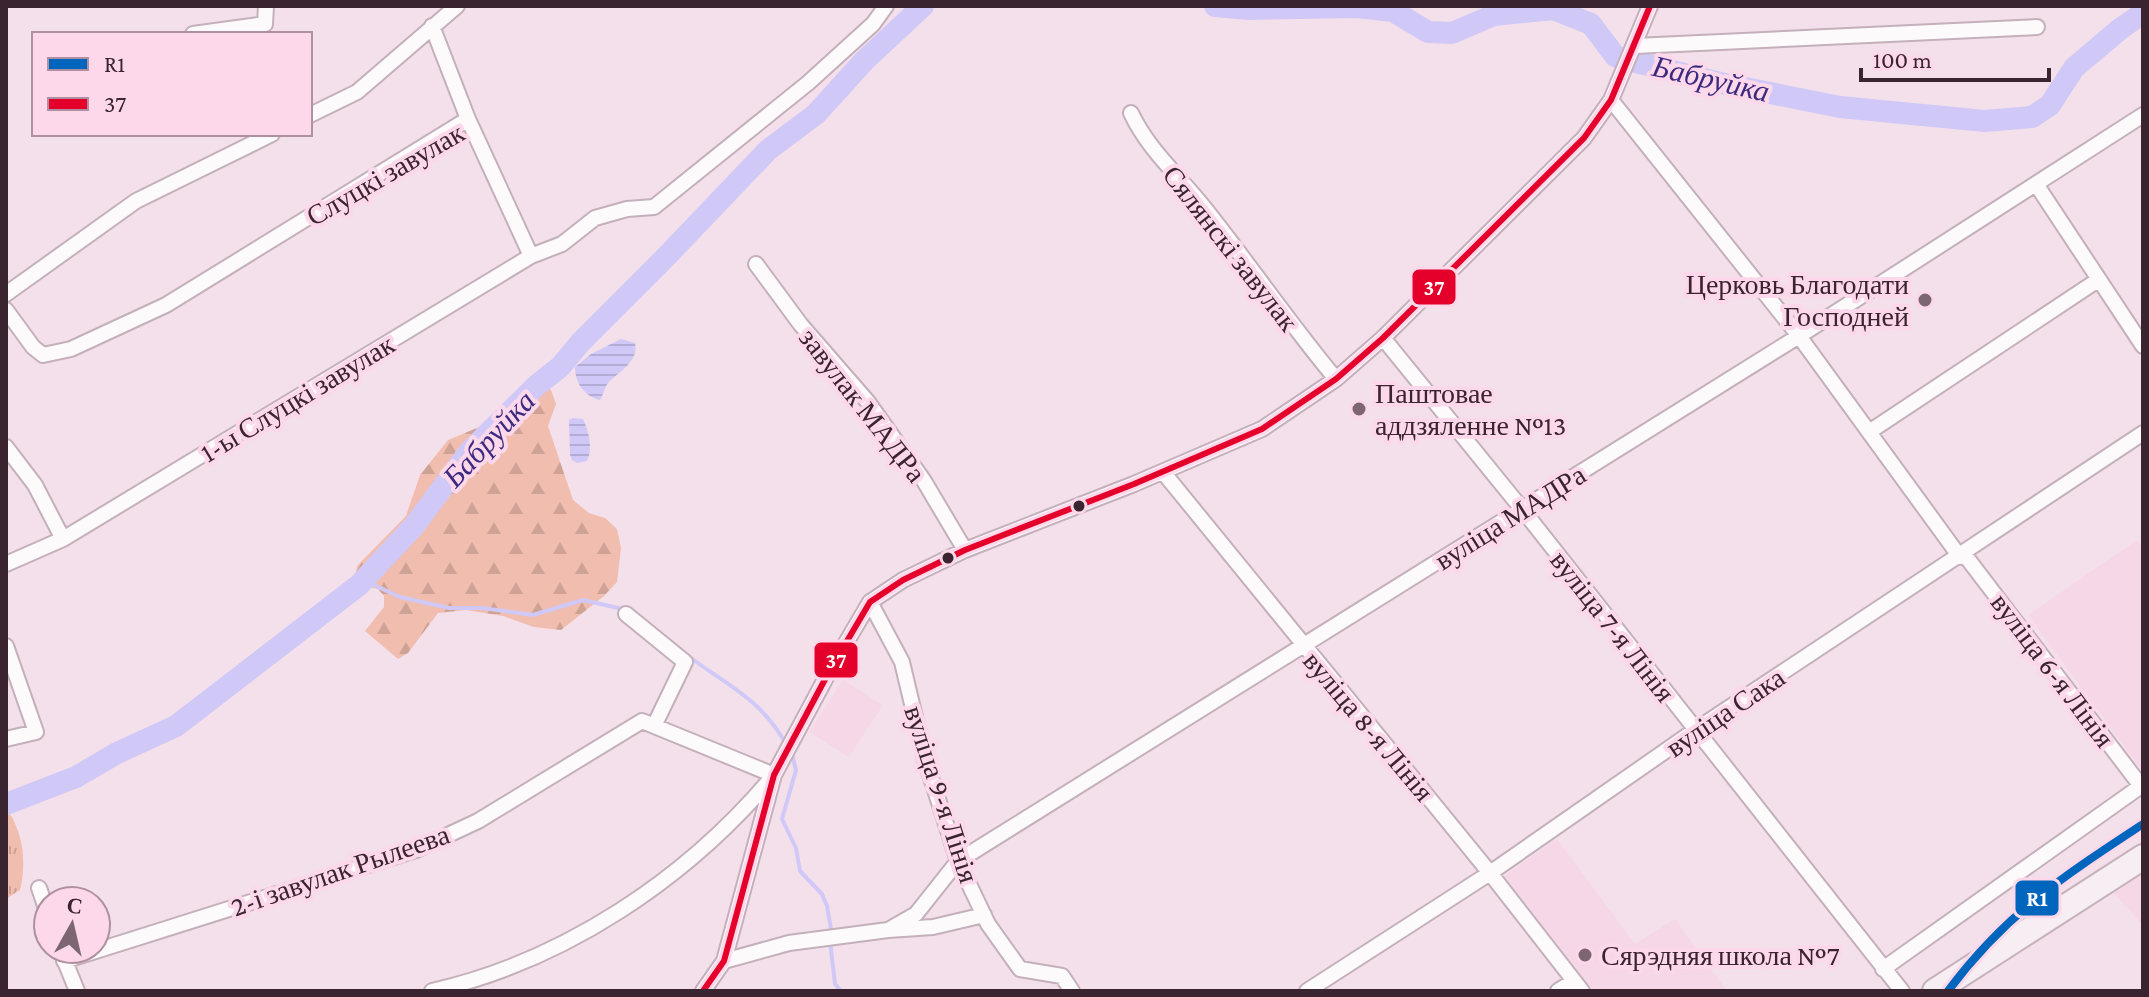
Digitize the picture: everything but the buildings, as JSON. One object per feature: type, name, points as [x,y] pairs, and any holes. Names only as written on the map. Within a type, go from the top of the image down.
[{"type":"main road","points":[[1935,991],[2143,857]]},
{"type":"street","points":[[207,32],[265,24],[266,6]]},
{"type":"street","points":[[312,114],[357,92],[457,6]]},
{"type":"street","points":[[531,256],[562,244],[595,218],[627,209],[654,207],[808,83],[873,24],[886,6]]},
{"type":"street","points":[[432,991],[464,984],[529,961],[602,922],[680,867],[745,810],[774,775],[870,602],[903,580],[965,550],[1163,472],[1262,429],[1336,379],[1383,338],[1584,138],[1611,100],[1650,6]]},
{"type":"street","points":[[432,26],[468,119]]},
{"type":"street","points":[[1635,46],[2037,27]]},
{"type":"street","name":"вуліца 6-я Лінія","points":[[1611,100],[1706,215],[1962,555],[2141,786]]},
{"type":"street","name":"Сялянскі завулак","points":[[1131,113],[1142,136],[1202,205],[1294,330],[1336,379]]},
{"type":"street","name":"вуліца МАДРа","points":[[888,930],[916,914],[958,861],[1799,336],[2143,115]]},
{"type":"street","name":"Слуцкі завулак","points":[[6,310],[33,347],[43,355],[71,349],[166,305],[468,119],[531,256]]},
{"type":"street","points":[[6,294],[136,201],[268,136]]},
{"type":"street","points":[[2036,184],[2143,346]]},
{"type":"street","name":"1-ы Слуцкі завулак","points":[[6,564],[63,539],[531,256]]},
{"type":"street","name":"завулак МАДРа","points":[[756,264],[801,325],[868,402],[924,481],[965,550]]},
{"type":"street","points":[[1869,432],[1985,358],[2098,280]]},
{"type":"street","name":"вуліца 7-я Лінія","points":[[1383,338],[1522,509],[1902,991]]},
{"type":"street","name":"вуліца Сака","points":[[1307,991],[1490,873],[1694,731],[2143,433]]},
{"type":"street","points":[[6,447],[35,485],[63,539]]},
{"type":"street","name":"вуліца 8-я Лінія","points":[[1163,472],[1490,873],[1578,986],[1558,991]]},
{"type":"street","name":"вуліца 9-я Лінія","points":[[870,602],[902,662],[925,759],[958,861],[984,915],[1020,969],[1062,976],[1072,991]]},
{"type":"street","points":[[626,614],[685,662],[654,726],[774,775]]},
{"type":"street","points":[[6,646],[36,732],[6,739]]},
{"type":"street","name":"2-і завулак Рылеева","points":[[112,940],[416,850],[478,821],[642,721],[654,726]]},
{"type":"street","points":[[703,991],[724,961],[774,775]]},
{"type":"street","points":[[1883,969],[2141,786]]},
{"type":"street","name":"вуліца МАДРа","points":[[724,961],[789,943],[933,927],[984,915]]},
{"type":"street","name":"2-і завулак Рылеева","points":[[66,965],[77,991]]},
{"type":"shaded area","points":[[621,339],[635,343],[634,355],[628,365],[607,384],[600,400],[594,398],[582,388],[575,367],[591,354]]},
{"type":"shaded area","points":[[583,419],[587,429],[590,445],[587,461],[577,463],[570,455],[569,420]]},
{"type":"shaded area","points":[[2137,540],[2143,548],[2143,772],[2028,615]]},
{"type":"shaded area","points":[[843,680],[883,705],[849,757],[809,732]]},
{"type":"shaded area","points":[[1557,839],[1635,944],[1675,919],[1727,991],[1594,991],[1504,876]]},
{"type":"shaded area","points":[[2143,873],[2143,925],[2112,892]]},
{"type":"green space","points":[[533,380],[551,390],[556,404],[548,426],[573,500],[589,513],[605,518],[617,529],[621,548],[617,582],[561,630],[534,627],[503,616],[466,610],[438,613],[408,653],[398,659],[365,631],[384,607],[384,596],[378,589],[359,585],[355,580],[357,566],[406,516],[420,475],[448,440],[484,425],[515,393]]},
{"type":"green space","points":[[10,814],[21,842],[23,871],[20,890],[6,899],[6,816]]},
{"type":"waterway","name":"Бабруйка","points":[[6,804],[76,777],[117,753],[176,726],[359,585],[414,526],[469,452],[537,385],[560,367],[768,150],[816,114],[864,61],[923,6]]},
{"type":"waterway","name":"Бабруйка","points":[[1215,6],[1249,9],[1357,7],[1393,11],[1428,32],[1452,33],[1494,15],[1553,9],[1591,24],[1615,56],[1620,58],[1720,83],[1840,107],[1985,121],[2032,117],[2050,105],[2074,68],[2143,13]]},
{"type":"waterway","points":[[363,580],[400,597],[449,608],[482,608],[533,615],[583,600],[627,610]]},
{"type":"waterway","points":[[688,656],[754,704],[766,715],[786,744]]},
{"type":"waterway","points":[[792,754],[796,770],[782,819],[796,848],[800,871],[822,894],[831,929]]},
{"type":"waterway","points":[[830,941],[835,984],[841,991]]},
{"type":"transit line","name":"37","points":[[703,991],[724,961],[774,775],[870,602],[903,580],[965,550],[1134,484],[1262,429],[1336,379],[1383,338],[1584,138],[1611,100],[1650,6]]},
{"type":"transit line","name":"R1","points":[[1948,991],[2014,918],[2062,879],[2143,824]]},
{"type":"place","name":"Церковь Благодати Господней","points":[[1925,300]]},
{"type":"place","name":"Паштовае аддзяленне №13","points":[[1359,409]]},
{"type":"place","name":"Сярэдняя школа №7","points":[[1585,955]]}]
